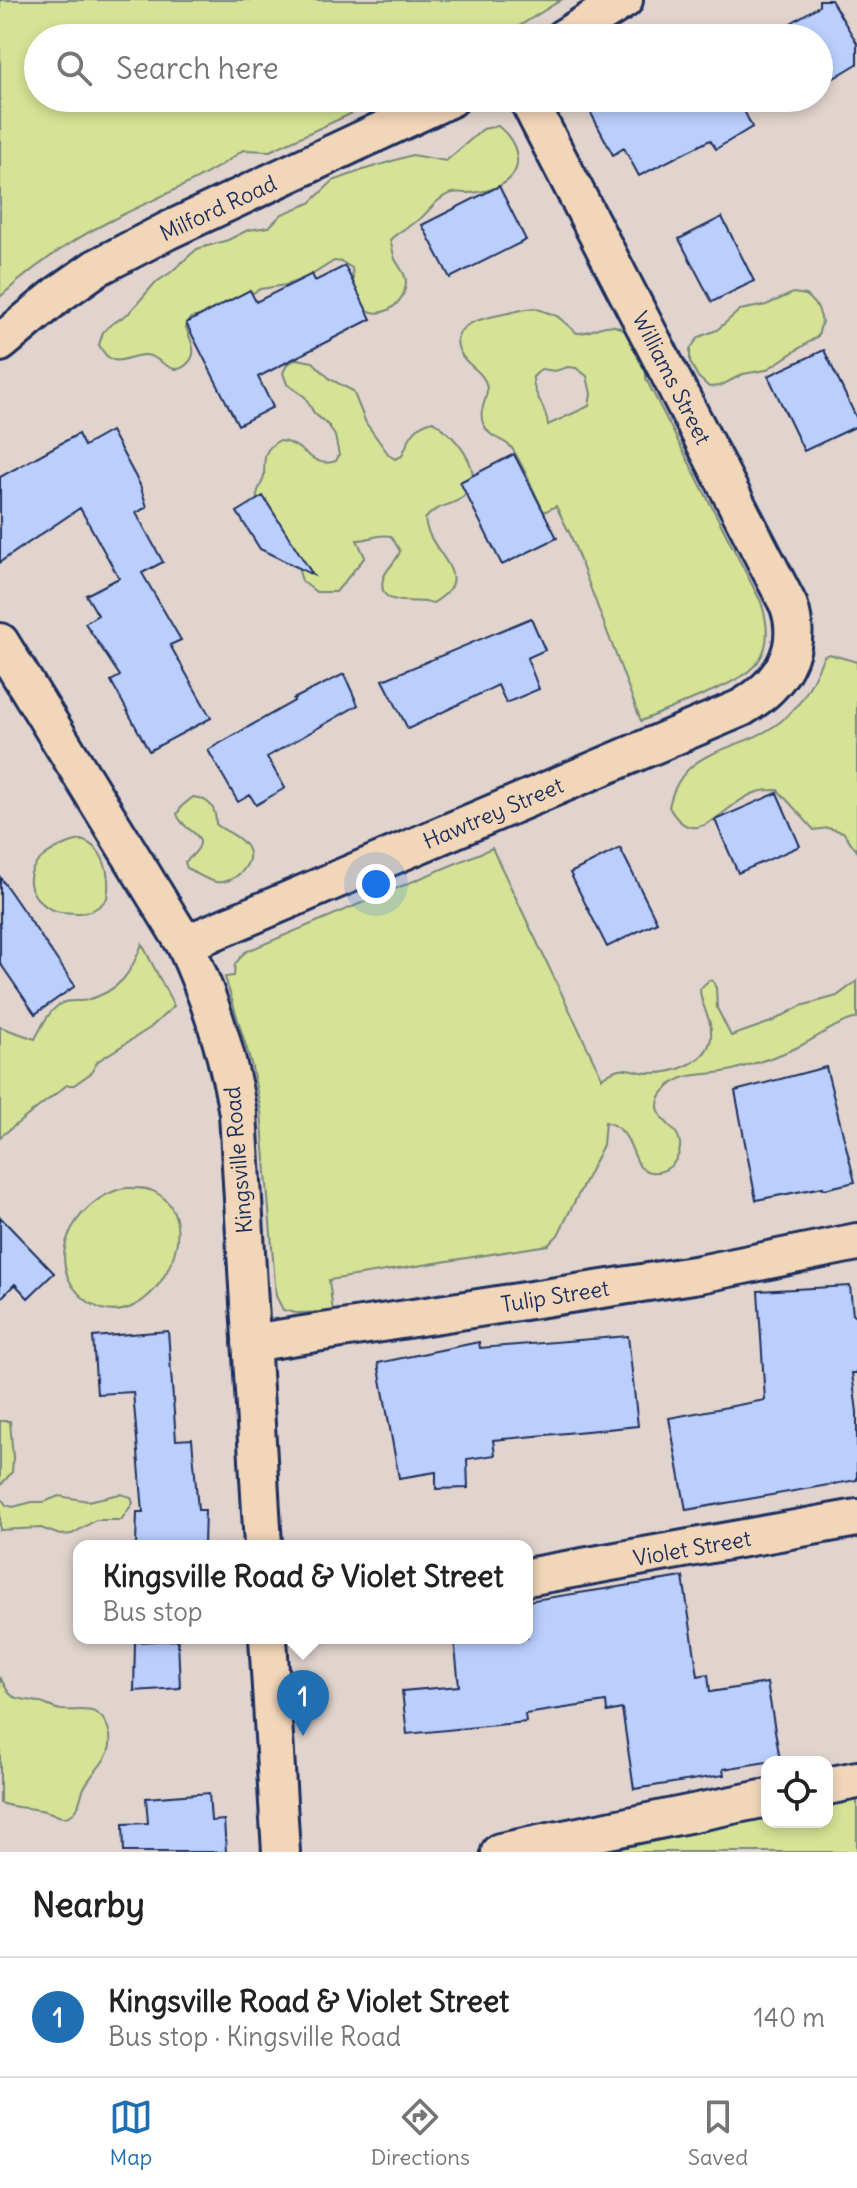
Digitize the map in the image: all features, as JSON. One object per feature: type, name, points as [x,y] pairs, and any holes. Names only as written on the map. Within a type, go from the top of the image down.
[{"type":"street","points":[[585,24],[624,0]]},
{"type":"street","name":"Milford Road","points":[[0,343],[96,268],[167,231],[421,112]]},
{"type":"street","name":"Williams Street","points":[[534,112],[789,606],[794,629],[788,663]]},
{"type":"street","name":"Kingsville Road","points":[[0,642],[185,944],[206,993],[233,1084],[238,1113],[263,1540]]},
{"type":"street","name":"Hawtrey Street","points":[[185,944],[741,708],[757,699],[788,663]]},
{"type":"street","name":"Tulip Street","points":[[251,1343],[700,1274],[857,1242]]},
{"type":"street","name":"Violet Street","points":[[533,1576],[857,1518]]},
{"type":"street","points":[[268,1644],[281,1852]]},
{"type":"street","points":[[833,1785],[857,1780]]},
{"type":"street","points":[[500,1852],[761,1799]]},
{"type":"green space","points":[[0,0],[561,0],[522,24],[24,24],[24,112],[355,112],[270,151],[243,150],[196,179],[82,236],[40,264],[0,297]]},
{"type":"green space","points":[[498,126],[514,147],[517,158],[515,171],[505,182],[491,189],[444,196],[421,218],[390,240],[406,282],[400,299],[387,310],[379,313],[364,308],[356,297],[352,268],[334,261],[310,276],[286,285],[260,289],[217,312],[190,318],[186,327],[193,355],[182,368],[171,368],[143,355],[114,360],[99,345],[103,332],[109,326],[129,313],[155,283],[197,249],[248,230],[269,227],[282,214],[310,203],[333,181],[363,170],[412,155],[446,161],[483,129]]},
{"type":"green space","points":[[793,293],[806,295],[818,308],[822,321],[818,336],[766,370],[743,374],[720,386],[709,387],[698,377],[690,362],[690,349],[699,337],[717,330],[740,310],[766,305]]},
{"type":"green space","points":[[535,308],[557,316],[577,333],[615,326],[629,334],[642,356],[646,379],[761,602],[766,621],[764,651],[748,671],[722,687],[641,721],[570,534],[556,506],[544,512],[510,446],[492,435],[483,423],[487,386],[461,354],[458,344],[461,330],[474,322]],"holes":[[[576,368],[587,376],[591,394],[589,406],[548,425],[533,377],[541,369]]]},
{"type":"green space","points":[[297,359],[313,362],[330,379],[353,391],[366,423],[395,459],[402,456],[416,430],[433,421],[451,436],[468,458],[472,481],[468,492],[457,501],[433,511],[425,519],[428,532],[452,574],[452,583],[446,593],[433,603],[400,601],[386,595],[383,579],[400,551],[391,536],[357,540],[365,557],[336,592],[316,592],[302,581],[297,564],[257,500],[265,455],[278,441],[294,445],[320,462],[336,461],[339,455],[335,436],[329,426],[314,413],[305,397],[287,384],[283,373],[287,364]]},
{"type":"green space","points":[[829,654],[857,662],[857,851],[843,832],[828,828],[814,830],[778,790],[752,794],[699,827],[679,820],[669,807],[676,787],[686,772],[713,753],[763,733],[780,722],[801,700],[824,656]]},
{"type":"green space","points":[[193,797],[210,805],[216,824],[246,846],[249,859],[246,866],[230,880],[212,881],[187,868],[185,862],[195,853],[200,840],[177,814]]},
{"type":"green space","points":[[81,840],[101,856],[107,872],[107,898],[97,908],[85,913],[53,910],[36,897],[31,886],[30,876],[34,866],[50,852]]},
{"type":"green space","points":[[492,848],[602,1078],[619,1069],[659,1073],[678,1069],[703,1054],[708,1047],[711,1031],[700,989],[709,980],[716,988],[717,1008],[731,1036],[771,1022],[801,1006],[837,996],[857,981],[857,1018],[768,1059],[724,1072],[688,1076],[672,1083],[662,1093],[658,1106],[660,1115],[678,1136],[680,1149],[675,1162],[664,1170],[650,1172],[640,1167],[624,1133],[605,1122],[603,1145],[558,1235],[548,1245],[329,1280],[333,1312],[296,1313],[283,1310],[276,1296],[261,1111],[251,1063],[225,977],[234,976],[235,964],[245,952]]},
{"type":"green space","points":[[142,944],[174,1006],[150,1028],[98,1061],[91,1073],[74,1085],[67,1085],[0,1137],[0,1027],[35,1039],[57,1006],[98,996],[123,980]]},
{"type":"green space","points":[[124,1188],[155,1192],[171,1207],[177,1228],[175,1251],[166,1274],[151,1293],[132,1306],[112,1311],[90,1303],[74,1288],[66,1272],[64,1254],[68,1237],[89,1206],[105,1195]]},
{"type":"green space","points":[[0,1421],[10,1421],[13,1458],[12,1472],[0,1486]]},
{"type":"green space","points":[[120,1494],[131,1497],[133,1503],[121,1520],[96,1520],[72,1534],[60,1535],[41,1528],[0,1530],[0,1496],[6,1505],[13,1507],[59,1496],[88,1501]]},
{"type":"green space","points":[[0,1677],[15,1697],[55,1709],[94,1712],[104,1720],[110,1738],[108,1753],[84,1788],[76,1810],[70,1816],[61,1817],[42,1810],[0,1803]]},
{"type":"green space","points":[[857,1799],[857,1852],[602,1852],[761,1819],[761,1828],[833,1828],[833,1805]]},
{"type":"building","points":[[819,0],[831,0],[857,43],[857,64],[833,79],[833,24],[789,24],[819,6]]},
{"type":"building","points":[[590,112],[745,112],[752,127],[716,149],[710,140],[639,176],[624,148],[613,155]]},
{"type":"building","points":[[499,186],[526,240],[450,278],[422,225]]},
{"type":"building","points":[[722,217],[754,281],[712,302],[679,239]]},
{"type":"building","points":[[345,266],[371,319],[258,377],[273,407],[238,425],[186,323],[250,290],[256,302],[312,274],[315,281]]},
{"type":"building","points":[[824,350],[857,419],[857,426],[804,451],[768,376]]},
{"type":"building","points":[[111,431],[140,485],[147,507],[136,513],[163,562],[142,573],[181,640],[170,645],[211,718],[149,751],[111,681],[120,676],[85,623],[98,615],[86,595],[119,578],[80,508],[0,562],[0,477],[78,434],[84,446]]},
{"type":"building","points":[[514,454],[557,538],[502,565],[460,482]]},
{"type":"building","points":[[263,496],[313,575],[260,549],[237,512]]},
{"type":"building","points":[[531,618],[545,650],[527,658],[539,689],[506,703],[498,685],[408,729],[383,680]]},
{"type":"building","points":[[344,674],[358,705],[267,757],[285,788],[256,805],[250,795],[238,802],[208,750],[293,699]]},
{"type":"building","points":[[777,793],[800,846],[738,873],[715,820]]},
{"type":"building","points":[[620,848],[657,922],[607,947],[570,873]]},
{"type":"building","points":[[0,877],[75,986],[35,1014],[0,963]]},
{"type":"building","points":[[826,1067],[855,1182],[756,1200],[735,1091]]},
{"type":"building","points":[[0,1217],[54,1273],[28,1298],[15,1284],[0,1299]]},
{"type":"building","points":[[850,1286],[853,1315],[857,1314],[857,1373],[852,1373],[857,1412],[857,1480],[686,1510],[669,1418],[765,1400],[758,1291]]},
{"type":"building","points":[[168,1331],[176,1440],[192,1439],[198,1510],[205,1510],[204,1540],[136,1540],[137,1512],[143,1512],[133,1392],[97,1394],[93,1337]]},
{"type":"building","points":[[628,1336],[638,1426],[493,1440],[495,1455],[467,1459],[468,1488],[436,1489],[436,1472],[399,1478],[378,1363],[479,1342],[480,1348]]},
{"type":"building","points":[[683,1577],[698,1676],[708,1674],[710,1692],[767,1683],[779,1756],[761,1756],[761,1763],[723,1769],[724,1775],[634,1789],[622,1709],[607,1712],[606,1702],[525,1714],[526,1722],[407,1734],[402,1691],[459,1686],[455,1644],[533,1644],[533,1600]]},
{"type":"building","points":[[135,1644],[178,1644],[180,1688],[134,1691]]},
{"type":"building","points":[[209,1793],[211,1821],[224,1820],[226,1852],[124,1852],[123,1824],[148,1823],[146,1798]]},
{"type":"place","name":"Kingsville Road & Violet Street","points":[[303,1736]]}]
